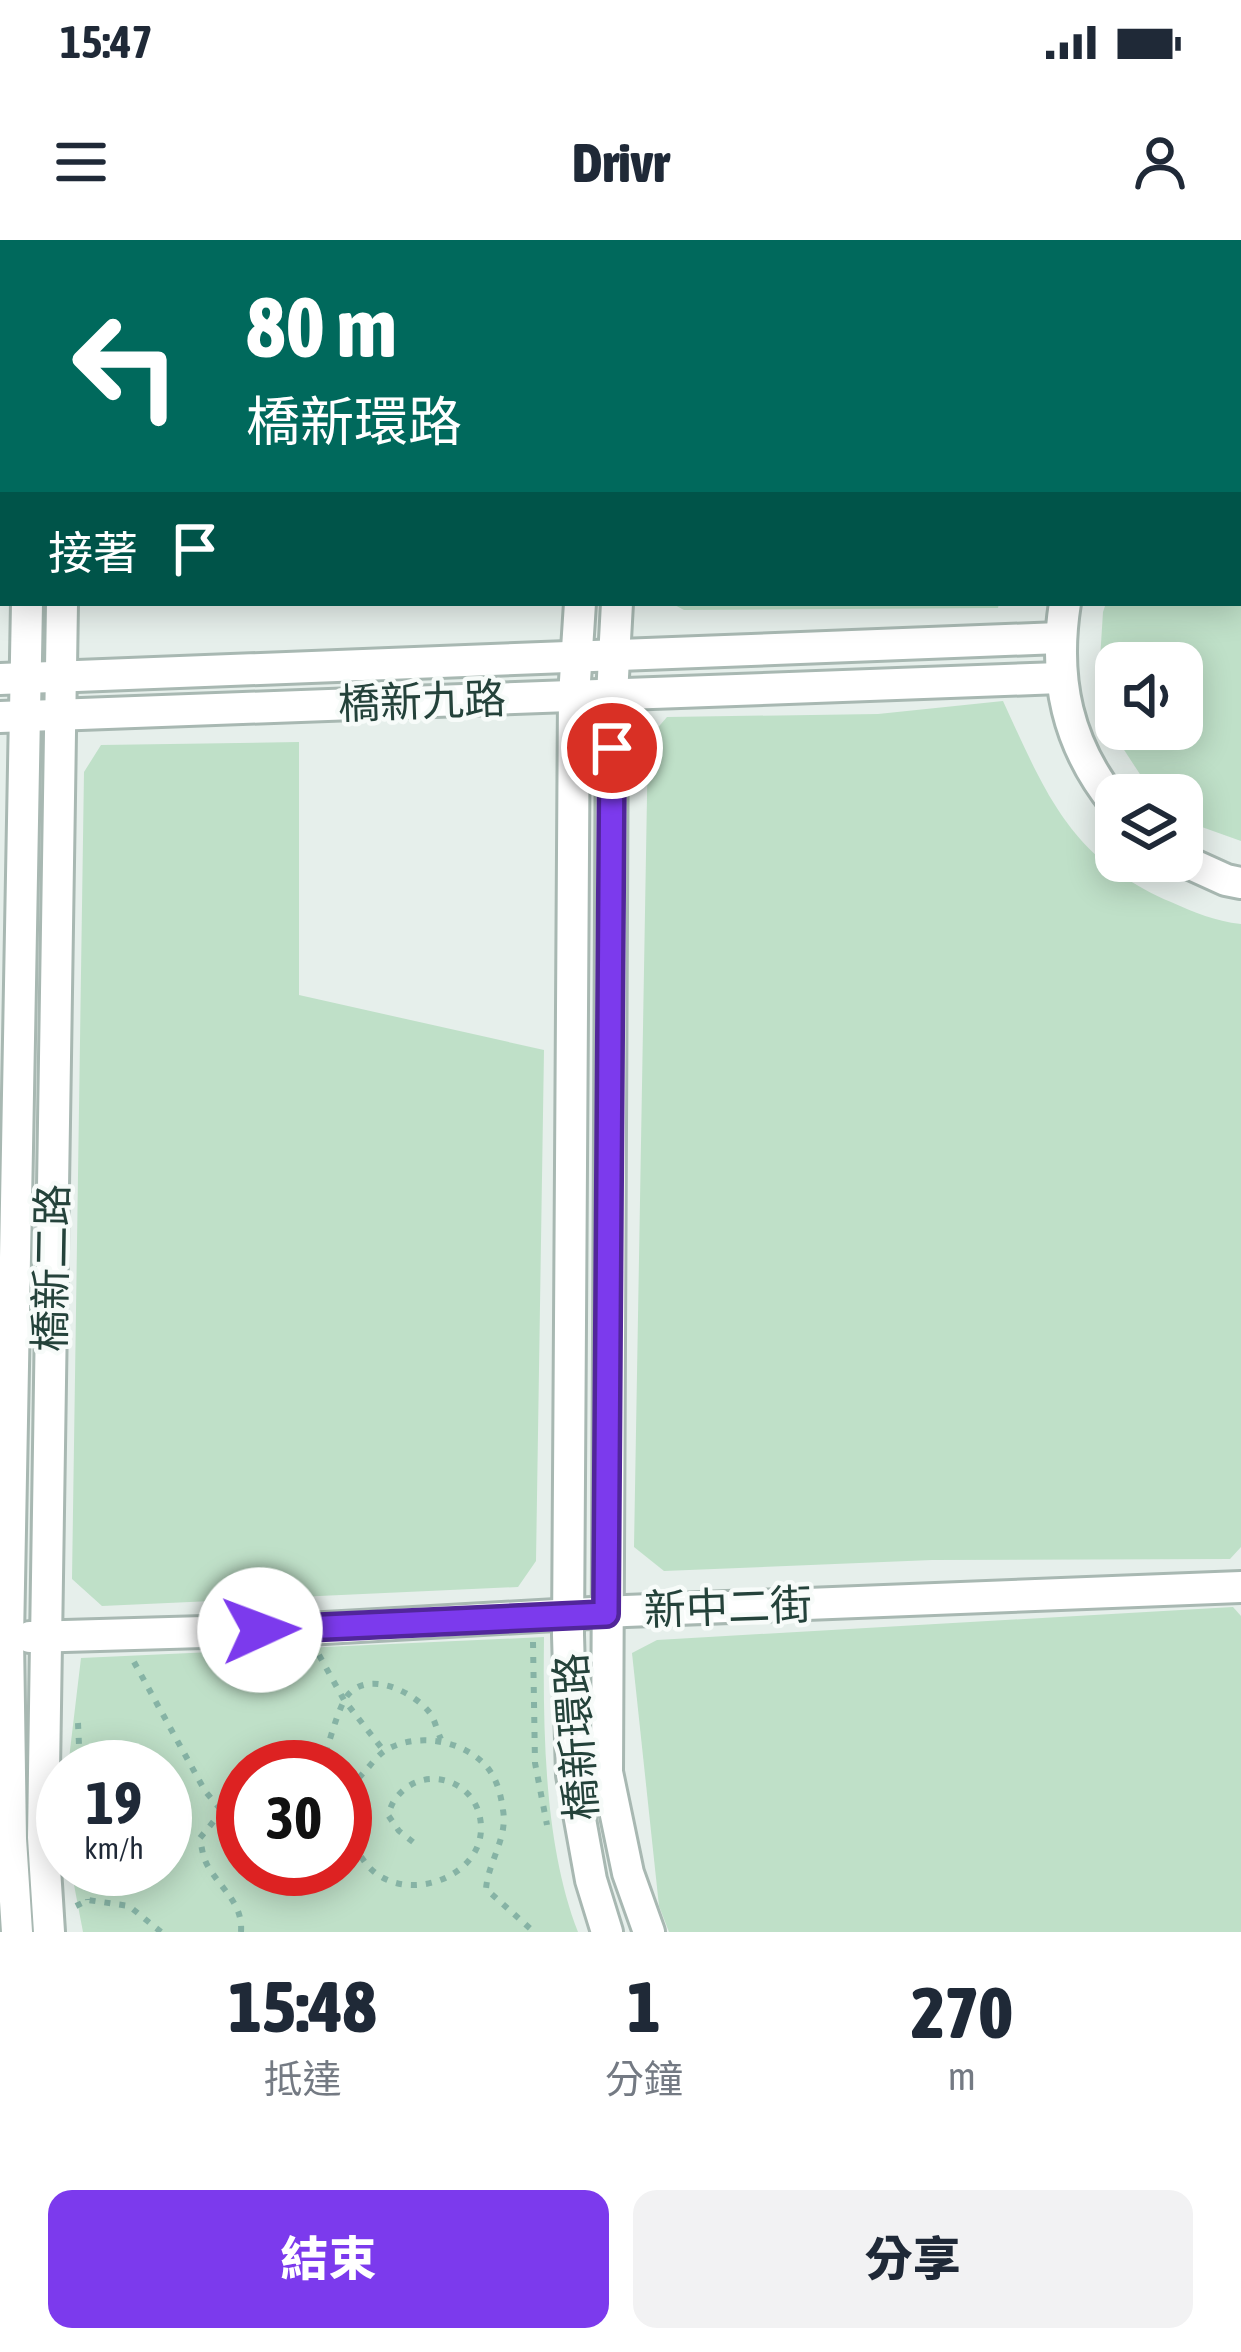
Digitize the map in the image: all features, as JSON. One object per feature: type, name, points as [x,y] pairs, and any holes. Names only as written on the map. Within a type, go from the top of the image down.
[{"type":"street","name":"橋新二路","points":[[17,1932],[4,1639],[12,716],[13,678],[26,606]]},
{"type":"street","name":"橋新二路","points":[[48,1926],[43,1837],[45,1636],[62,606]]},
{"type":"street","name":"橋新環路","points":[[580,606],[574,696],[568,1616],[572,1775],[591,1880],[607,1932]]},
{"type":"street","name":"橋新環路","points":[[616,606],[607,1772],[628,1873],[649,1932]]},
{"type":"street","points":[[1064,606],[1060,678],[1072,732],[1095,780]]},
{"type":"street","name":"橋新九路","points":[[13,678],[1059,638]]},
{"type":"street","name":"橋新九路","points":[[12,716],[1060,678]]},
{"type":"street","points":[[1203,870],[1241,883]]},
{"type":"street","name":"新中二街","points":[[4,1639],[1241,1587]]},
{"type":"path","points":[[307,1629],[344,1700],[384,1750]]},
{"type":"path","points":[[533,1641],[535,1763],[551,1842]]},
{"type":"path","points":[[132,1659],[216,1803]]},
{"type":"path","points":[[330,1740],[344,1700],[353,1689],[371,1685],[393,1686],[414,1698],[431,1714],[441,1741]]},
{"type":"path","points":[[77,1706],[79,1740]]},
{"type":"path","points":[[413,1842],[388,1815],[397,1797],[422,1781],[454,1783],[468,1791],[481,1822],[472,1859],[444,1879],[409,1886],[375,1874],[352,1838],[348,1797],[357,1780],[384,1750],[410,1741],[441,1741],[468,1750],[488,1769],[498,1788],[505,1822],[486,1889],[534,1932]]},
{"type":"path","points":[[216,1818],[200,1838],[205,1863],[216,1878]]},
{"type":"path","points":[[88,1896],[88,1900]]},
{"type":"path","points":[[230,1896],[241,1932]]},
{"type":"path","points":[[48,1926],[88,1900],[129,1906],[161,1932]]},
{"type":"green space","points":[[677,606],[998,606],[998,608],[684,610]]},
{"type":"green space","points":[[1105,606],[1241,606],[1241,841],[1203,827],[1203,774],[1140,774],[1124,750],[1203,750],[1203,642],[1101,642]]},
{"type":"green space","points":[[1003,701],[1048,794],[1095,854],[1095,882],[1132,882],[1197,913],[1241,924],[1241,1547],[1230,1559],[932,1560],[664,1571],[634,1547],[648,739],[667,717],[878,714]]},
{"type":"green space","points":[[299,742],[299,995],[544,1050],[536,1561],[518,1587],[102,1606],[72,1579],[84,772],[101,745]]},
{"type":"green space","points":[[1233,1607],[1241,1616],[1241,1932],[669,1932],[659,1906],[632,1653],[657,1640]]},
{"type":"green space","points":[[544,1637],[545,1748],[552,1825],[578,1932],[83,1932],[76,1896],[192,1896],[192,1740],[71,1740],[81,1658]]},
{"type":"route","points":[[260,1630],[606,1614],[612,748]]}]
